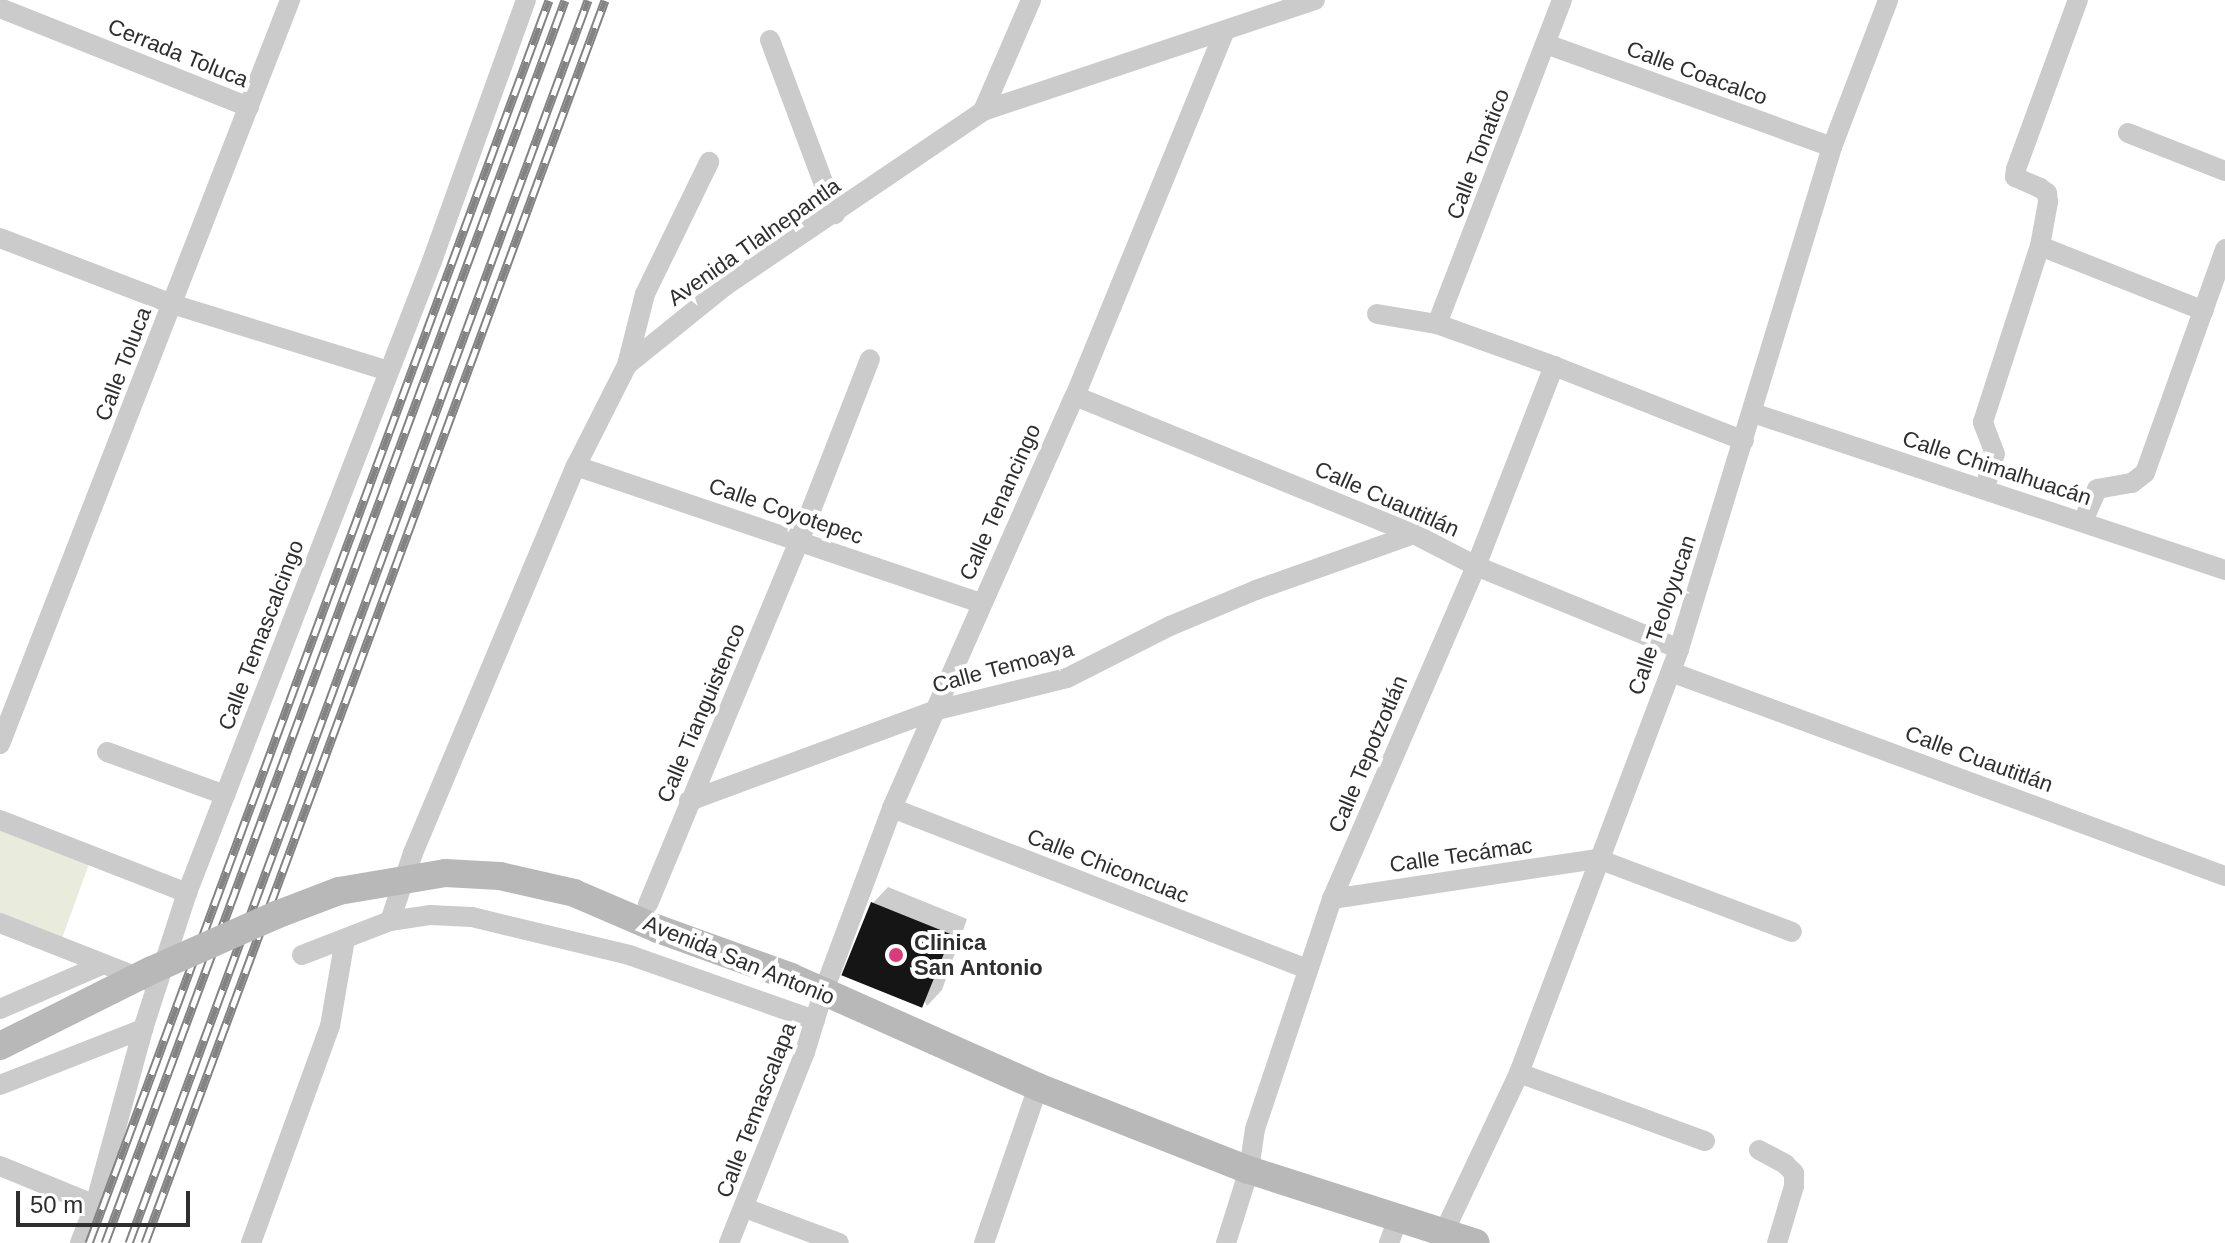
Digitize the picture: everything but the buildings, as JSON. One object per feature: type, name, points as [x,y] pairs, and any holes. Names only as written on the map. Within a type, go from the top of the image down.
[{"type":"main road","name":"Avenida San Antonio","points":[[0,1046],[152,970],[276,915],[339,891],[445,873],[500,876],[574,893],[658,929],[791,977],[819,1006],[1038,1087],[1394,1230],[1444,1232],[1476,1243]]},
{"type":"street","name":"Calle Toluca","points":[[0,744],[290,0]]},
{"type":"street","name":"Calle Temascalcingo","points":[[80,1243],[95,1205],[143,1029],[187,893],[432,261],[526,0]]},
{"type":"street","points":[[983,111],[1031,0]]},
{"type":"street","name":"Avenida Tlalnepantla","points":[[390,921],[413,853],[576,466],[627,365],[725,286],[983,111],[1315,0]]},
{"type":"street","name":"Calle Tonatico","points":[[1437,324],[1562,0]]},
{"type":"street","name":"Calle Teoloyucan","points":[[1444,1232],[1519,1073],[1671,672],[1753,413],[1832,147],[1888,0]]},
{"type":"street","points":[[1985,488],[1995,454],[1983,422],[2040,246],[2047,193],[2015,177],[2016,169],[2078,0]]},
{"type":"street","name":"Cerrada Toluca","points":[[0,8],[249,107]]},
{"type":"street","name":"Calle Tenancingo","points":[[819,1006],[892,808],[1075,396],[1224,32]]},
{"type":"street","points":[[770,40],[835,214]]},
{"type":"street","name":"Calle Coacalco","points":[[1546,44],[1832,147]]},
{"type":"street","points":[[2128,133],[2225,171]]},
{"type":"street","points":[[627,365],[645,294],[709,162]]},
{"type":"street","points":[[0,238],[172,304],[389,371]]},
{"type":"street","points":[[2040,246],[2204,311]]},
{"type":"street","points":[[2083,521],[2097,489],[2132,483],[2145,473],[2225,249]]},
{"type":"street","points":[[1377,314],[1437,324],[1554,366],[1744,441]]},
{"type":"street","name":"Calle Tianguistenco","points":[[648,904],[799,541],[870,359]]},
{"type":"street","name":"Calle Tepotzotlán","points":[[1249,1170],[1255,1129],[1332,899],[1476,566],[1554,366]]},
{"type":"street","name":"Calle Cuautitlán","points":[[1075,396],[1414,534],[1476,566],[1679,649]]},
{"type":"street","name":"Calle Chimalhuacán","points":[[1753,413],[2225,570]]},
{"type":"street","name":"Calle Coyotepec","points":[[576,466],[981,603]]},
{"type":"street","name":"Calle Temoaya","points":[[689,801],[933,711],[1067,678],[1170,626],[1256,590],[1414,534]]},
{"type":"street","name":"Calle Cuautitlán","points":[[1671,672],[2225,876]]},
{"type":"street","points":[[107,752],[225,795]]},
{"type":"street","name":"Calle Chiconcuac","points":[[892,808],[1307,969]]},
{"type":"street","points":[[0,820],[187,893]]},
{"type":"street","points":[[1598,859],[1792,932]]},
{"type":"street","name":"Calle Tecámac","points":[[1332,899],[1598,859]]},
{"type":"street","name":"Avenida San Antonio","points":[[302,955],[390,921],[430,915],[472,917],[563,936],[819,1006]]},
{"type":"street","points":[[0,923],[157,985]]},
{"type":"street","points":[[251,1243],[330,1026],[345,939]]},
{"type":"street","points":[[0,1009],[104,964]]},
{"type":"street","name":"Calle Temascalapa","points":[[729,1243],[745,1208],[819,1006]]},
{"type":"street","points":[[0,1085],[143,1029]]},
{"type":"street","points":[[1519,1073],[1705,1141]]},
{"type":"street","points":[[984,1243],[1038,1087]]},
{"type":"street","points":[[1759,1150],[1785,1164],[1794,1173],[1794,1186],[1777,1243]]},
{"type":"street","points":[[0,1166],[95,1205]]},
{"type":"street","points":[[1226,1243],[1249,1170]]},
{"type":"street","points":[[745,1208],[839,1243]]},
{"type":"shaded area","points":[[0,828],[90,861],[60,944],[0,920]]},
{"type":"railway","points":[[89,1243],[549,0]]},
{"type":"railway","points":[[105,1243],[565,0]]},
{"type":"railway","points":[[129,1243],[588,0]]},
{"type":"railway","points":[[145,1243],[605,0]]},
{"type":"place","name":"Clinica San Antonio","points":[[896,955]]}]
